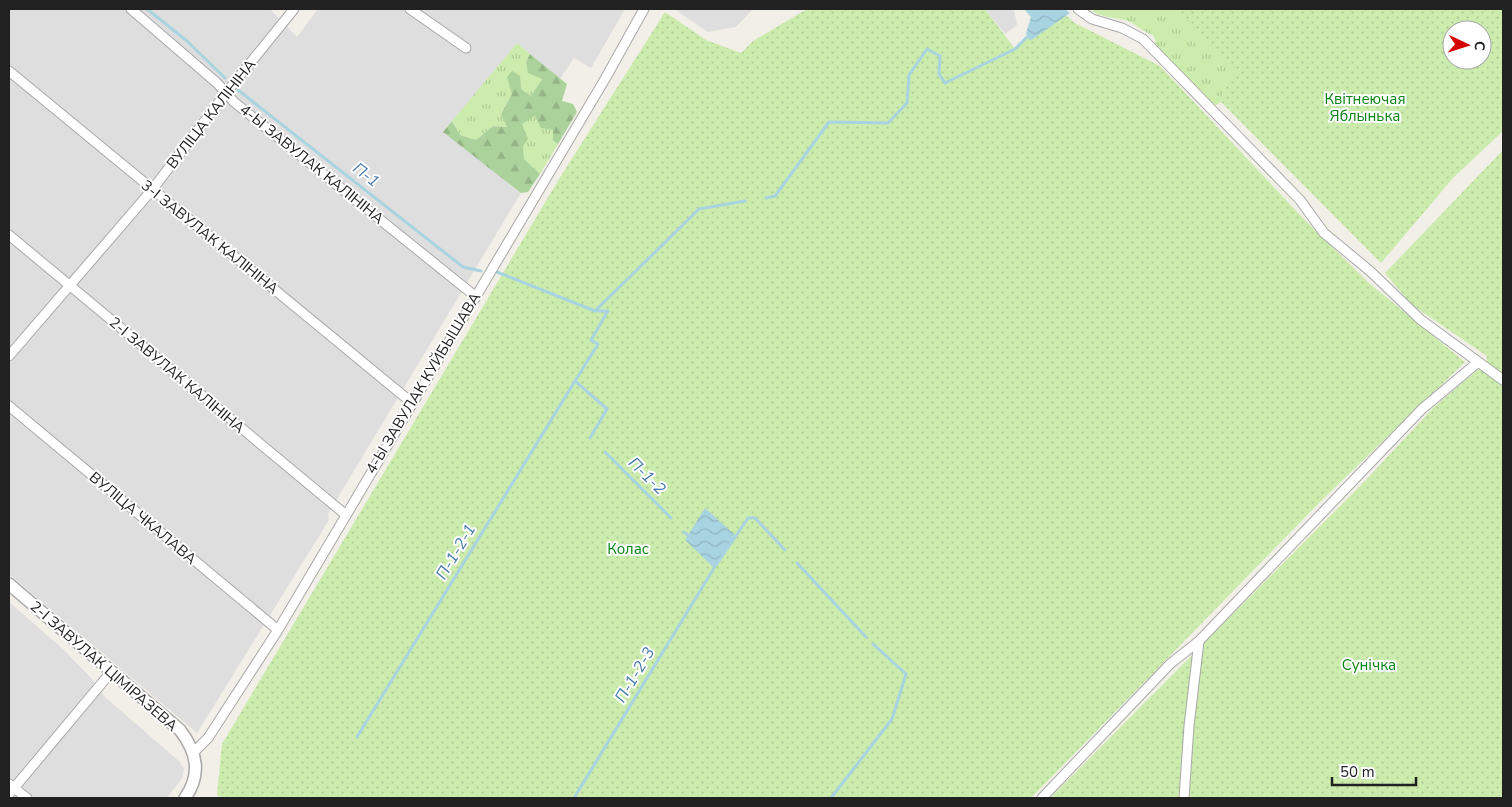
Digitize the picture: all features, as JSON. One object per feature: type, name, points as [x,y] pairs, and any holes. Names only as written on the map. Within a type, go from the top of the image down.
[{"type":"street","name":"4-Ы ЗАВУЛАК КАЛІНІНА","points":[[131,9],[226,93],[475,296]]},
{"type":"street","name":"ВУЛІЦА КАЛІНІНА","points":[[9,356],[152,190],[226,93],[294,9]]},
{"type":"street","points":[[410,9],[466,48]]},
{"type":"street","name":"4-Ы ЗАВУЛАК КУЙБЫШАВА","points":[[194,752],[208,738],[278,630],[411,402],[605,79],[644,9]]},
{"type":"street","points":[[1078,9],[1092,19],[1122,28],[1143,39],[1300,200],[1324,232],[1370,271],[1421,320],[1471,354],[1477,363],[1503,380]]},
{"type":"street","name":"3-І ЗАВУЛАК КАЛІНІНА","points":[[9,71],[411,402]]},
{"type":"street","name":"2-І ЗАВУЛАК КАЛІНІНА","points":[[9,234],[346,514]]},
{"type":"street","points":[[1042,798],[1170,664],[1199,640],[1422,409],[1477,363]]},
{"type":"street","name":"ВУЛІЦА ЧКАЛАВА","points":[[9,406],[278,630]]},
{"type":"street","name":"2-І ЗАВУЛАК ЦІМІРАЗЕВА","points":[[9,584],[180,730],[194,752]]},
{"type":"street","points":[[1184,798],[1189,726],[1199,640]]},
{"type":"street","points":[[27,798],[10,788],[112,671]]},
{"type":"street","points":[[188,797],[194,782],[197,766],[194,752]]},
{"type":"shaded area","points":[[9,9],[270,9],[297,37],[318,9],[625,9],[591,68],[574,58],[560,79],[517,43],[444,132],[521,193],[328,514],[329,520],[197,733],[9,574]]},
{"type":"shaded area","points":[[674,9],[753,9],[736,27],[708,32]]},
{"type":"shaded area","points":[[985,9],[1014,9],[1017,25],[1005,34]]},
{"type":"shaded area","points":[[9,602],[64,650],[91,678],[105,697],[180,762],[184,769],[182,778],[167,798],[9,798]]},
{"type":"green space","name":"Колас","points":[[807,9],[985,9],[1015,49],[1054,9],[1058,9],[1075,23],[1160,66],[1304,219],[1369,283],[1465,362],[1324,498],[1031,798],[220,798],[217,795],[222,744],[559,179],[665,12],[706,40],[741,53],[753,41]]},
{"type":"green space","points":[[1097,9],[1178,9],[1237,70],[1225,86],[1221,102],[1214,106],[1153,44],[1156,41],[1153,35],[1128,21],[1092,11]]},
{"type":"green space","name":"Квітнеючая Яблынька","points":[[1178,9],[1503,9],[1503,131],[1453,178],[1381,263],[1221,102],[1225,86],[1236,70]]},
{"type":"green space","points":[[517,43],[530,54],[526,62],[542,79],[531,96],[521,89],[512,94],[501,114],[508,127],[493,126],[476,140],[460,135],[452,121]]},
{"type":"green space","points":[[530,54],[567,84],[562,101],[573,104],[577,112],[558,144],[553,141],[553,130],[541,128],[535,116],[522,124],[528,139],[523,146],[524,159],[540,174],[528,192],[521,193],[443,132],[452,121],[460,135],[476,140],[493,126],[507,127],[501,114],[512,94],[507,77],[512,71],[520,76],[521,89],[531,96],[542,79],[528,73],[526,62]]},
{"type":"green space","points":[[535,116],[553,130],[553,141],[558,144],[540,174],[524,159],[521,124]]},
{"type":"green space","name":"Сунічка","points":[[1503,150],[1503,798],[1050,798],[1366,480],[1434,407],[1487,362],[1487,356],[1412,305],[1385,273]]},
{"type":"water","points":[[1024,9],[1065,9],[1070,13],[1030,41],[1026,33],[1031,17]]},
{"type":"water","points":[[705,508],[735,535],[714,568],[685,540]]},
{"type":"waterway","name":"П-1","points":[[147,9],[187,41],[225,78]]},
{"type":"waterway","points":[[766,198],[775,196],[829,122],[888,123],[907,103],[909,75],[927,49],[940,56],[939,74],[945,83],[1015,49],[1030,34]]},
{"type":"waterway","name":"П-1","points":[[238,90],[463,267],[481,271]]},
{"type":"waterway","name":"П-1","points":[[497,272],[595,311],[699,209],[745,201]]},
{"type":"waterway","name":"П-1-2","points":[[590,438],[607,409],[575,381],[598,344],[591,340],[608,311],[596,311]]},
{"type":"waterway","name":"П-1-2-1","points":[[357,737],[575,381]]},
{"type":"waterway","name":"П-1-2","points":[[605,452],[671,518]]},
{"type":"waterway","name":"П-1-2-3","points":[[574,798],[714,568],[748,518],[755,518],[785,550]]},
{"type":"waterway","name":"П-1-2","points":[[684,532],[690,537]]},
{"type":"waterway","points":[[797,563],[866,637]]},
{"type":"waterway","points":[[831,798],[892,719],[906,674],[873,644]]}]
